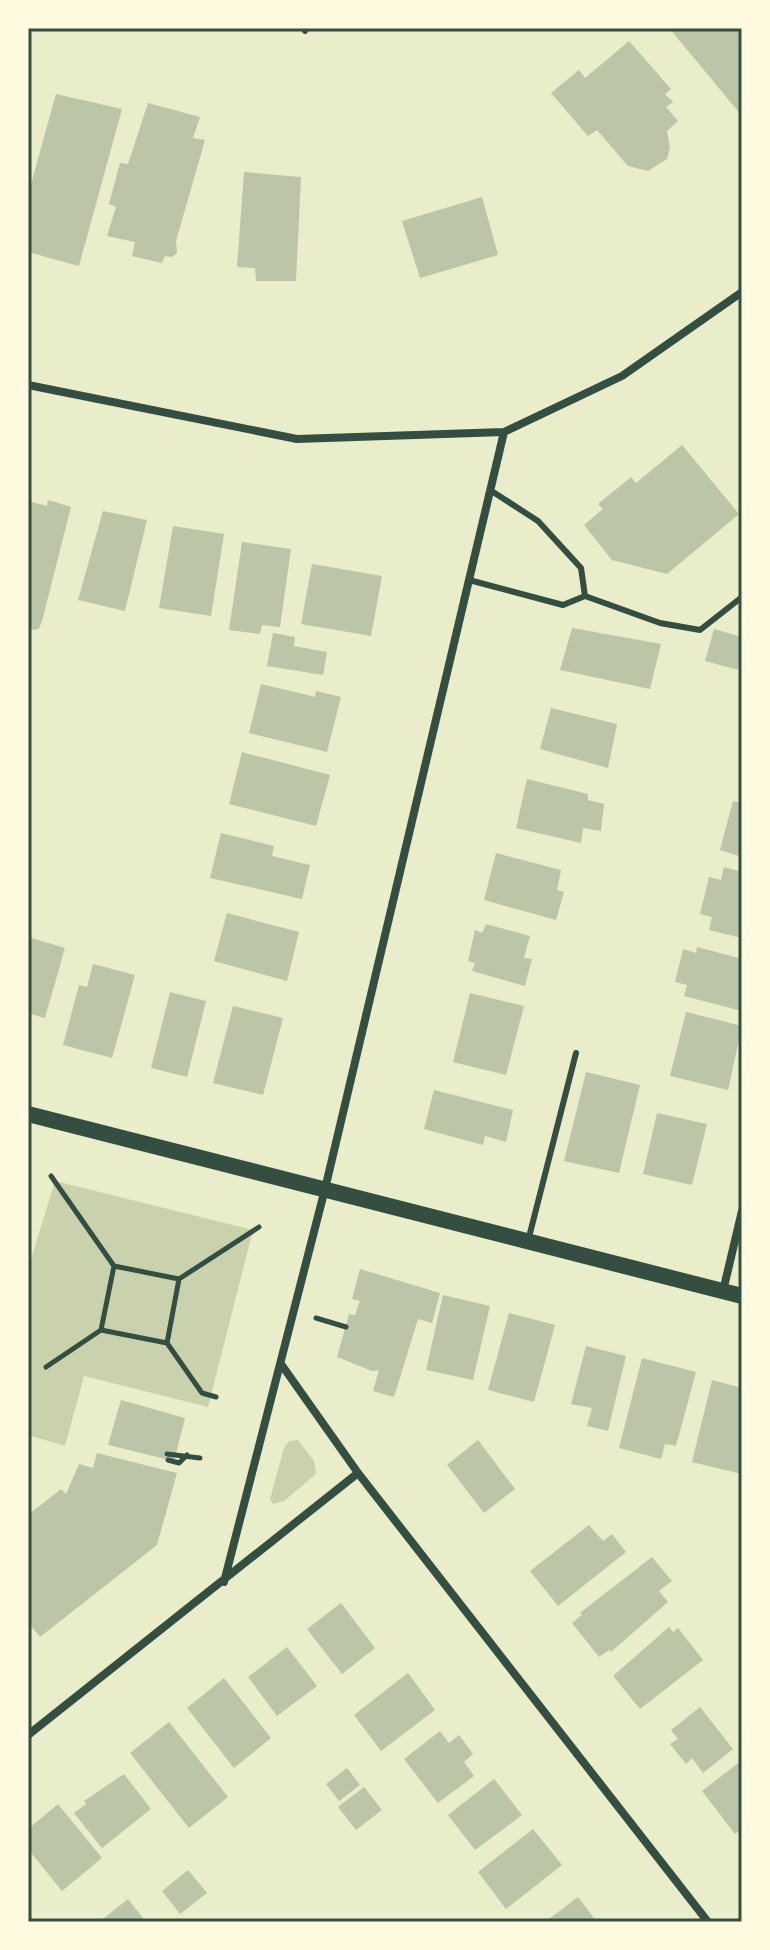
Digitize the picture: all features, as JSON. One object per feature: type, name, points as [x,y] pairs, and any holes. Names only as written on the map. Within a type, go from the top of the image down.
[{"type":"main road","points":[[28,1114],[742,1296]]},
{"type":"street","points":[[28,385],[297,439],[504,432],[622,376],[742,292]]},
{"type":"street","points":[[224,1582],[325,1189],[504,432]]},
{"type":"street","points":[[723,1291],[742,1211]]},
{"type":"street","points":[[281,1364],[358,1473],[708,1922]]},
{"type":"street","points":[[28,1735],[358,1473]]},
{"type":"lane","points":[[490,490],[538,521],[581,568],[585,596]]},
{"type":"lane","points":[[469,580],[563,605],[585,596],[660,623],[700,630],[742,597]]},
{"type":"lane","points":[[528,1241],[576,1053]]},
{"type":"path","points":[[51,1176],[114,1266],[179,1279],[259,1227]]},
{"type":"path","points":[[46,1367],[101,1330],[114,1266]]},
{"type":"path","points":[[167,1343],[179,1279]]},
{"type":"path","points":[[317,1319],[346,1327]]},
{"type":"path","points":[[101,1330],[167,1343],[202,1393],[216,1397]]},
{"type":"path","points":[[167,1457],[188,1455],[200,1458]]},
{"type":"green space","points":[[55,1181],[253,1230],[208,1407],[84,1376],[65,1446],[28,1435],[28,1269]]},
{"type":"green space","points":[[298,1440],[314,1461],[316,1474],[284,1501],[273,1504],[270,1499],[284,1448],[289,1441]]},
{"type":"building","points":[[669,28],[742,28],[742,116]]},
{"type":"building","points":[[629,41],[671,89],[665,94],[673,102],[666,107],[678,121],[667,131],[670,148],[667,159],[648,171],[628,166],[597,130],[588,136],[551,93],[579,70],[585,78]]},
{"type":"building","points":[[56,94],[122,109],[79,266],[28,252],[28,195]]},
{"type":"building","points":[[148,103],[200,117],[193,138],[205,140],[176,241],[177,253],[172,257],[165,256],[162,263],[132,256],[135,242],[107,236],[116,207],[109,204],[120,163],[128,164]]},
{"type":"building","points":[[244,172],[301,177],[296,281],[256,281],[255,268],[237,267]]},
{"type":"building","points":[[482,197],[498,255],[420,278],[402,221]]},
{"type":"building","points":[[682,445],[739,514],[667,574],[612,560],[584,525],[603,509],[598,504],[631,477],[636,483]]},
{"type":"building","points":[[48,500],[71,507],[42,621],[39,629],[34,630],[28,628],[28,501],[47,506]]},
{"type":"building","points":[[103,511],[147,520],[125,611],[78,600]]},
{"type":"building","points":[[173,526],[224,534],[211,616],[159,608]]},
{"type":"building","points":[[242,542],[291,549],[280,627],[262,625],[260,634],[229,630]]},
{"type":"building","points":[[312,564],[382,576],[371,636],[301,624]]},
{"type":"building","points":[[572,628],[661,644],[650,689],[560,670]]},
{"type":"building","points":[[714,629],[742,637],[738,670],[705,661]]},
{"type":"building","points":[[273,633],[295,637],[294,646],[327,652],[323,675],[267,666]]},
{"type":"building","points":[[261,684],[315,697],[316,691],[341,697],[327,752],[249,733]]},
{"type":"building","points":[[551,708],[617,724],[608,768],[540,749]]},
{"type":"building","points":[[242,752],[330,775],[316,826],[229,804]]},
{"type":"building","points":[[527,779],[588,794],[588,800],[604,804],[601,831],[583,828],[581,843],[516,828]]},
{"type":"building","points":[[733,801],[742,803],[742,857],[720,850]]},
{"type":"building","points":[[221,833],[274,846],[272,856],[310,865],[302,899],[210,878]]},
{"type":"building","points":[[496,853],[561,870],[557,890],[564,892],[556,920],[484,900]]},
{"type":"building","points":[[724,867],[742,872],[742,938],[709,930],[712,917],[700,914],[709,877],[721,880]]},
{"type":"building","points":[[227,913],[299,932],[287,981],[214,961]]},
{"type":"building","points":[[486,924],[530,936],[524,958],[532,959],[525,986],[472,971],[475,963],[468,961],[475,930],[482,933]]},
{"type":"building","points":[[28,937],[65,948],[45,1018],[28,1013]]},
{"type":"building","points":[[697,947],[742,959],[742,1011],[684,996],[687,985],[675,982],[683,949],[696,953]]},
{"type":"building","points":[[93,964],[135,975],[112,1058],[63,1045],[79,985],[87,987]]},
{"type":"building","points":[[170,992],[206,1001],[187,1077],[151,1068]]},
{"type":"building","points":[[470,993],[524,1006],[506,1075],[453,1062]]},
{"type":"building","points":[[233,1006],[283,1018],[263,1095],[213,1083]]},
{"type":"building","points":[[686,1012],[742,1026],[728,1090],[670,1076]]},
{"type":"building","points":[[586,1072],[640,1085],[619,1173],[564,1161]]},
{"type":"building","points":[[434,1090],[513,1110],[506,1142],[485,1136],[483,1145],[424,1129]]},
{"type":"building","points":[[657,1113],[707,1124],[692,1185],[643,1174]]},
{"type":"building","points":[[360,1269],[440,1293],[432,1323],[418,1319],[394,1397],[373,1391],[379,1370],[372,1371],[337,1357],[349,1314],[355,1315],[360,1301],[352,1299]]},
{"type":"building","points":[[443,1295],[490,1306],[473,1380],[426,1370]]},
{"type":"building","points":[[509,1313],[555,1325],[534,1402],[488,1390]]},
{"type":"building","points":[[586,1346],[626,1356],[608,1431],[587,1426],[592,1408],[571,1404]]},
{"type":"building","points":[[642,1358],[696,1372],[676,1446],[665,1444],[661,1459],[619,1448]]},
{"type":"building","points":[[712,1380],[742,1388],[742,1474],[692,1462]]},
{"type":"building","points":[[121,1400],[185,1418],[174,1461],[108,1445]]},
{"type":"building","points":[[478,1440],[515,1489],[484,1513],[447,1465]]},
{"type":"building","points":[[97,1453],[177,1473],[157,1545],[40,1637],[28,1622],[28,1515],[61,1489],[66,1494],[79,1464],[93,1468]]},
{"type":"building","points":[[589,1525],[603,1541],[612,1534],[626,1552],[558,1606],[530,1571]]},
{"type":"building","points":[[652,1557],[672,1581],[659,1591],[668,1602],[611,1652],[609,1650],[599,1657],[572,1623],[582,1615],[580,1613]]},
{"type":"building","points":[[341,1603],[375,1648],[342,1674],[307,1629]]},
{"type":"building","points":[[669,1627],[673,1632],[678,1628],[703,1660],[640,1709],[613,1676]]},
{"type":"building","points":[[287,1647],[317,1686],[277,1716],[248,1677]]},
{"type":"building","points":[[408,1673],[435,1710],[381,1751],[354,1715]]},
{"type":"building","points":[[224,1678],[271,1738],[234,1768],[187,1708]]},
{"type":"building","points":[[700,1707],[733,1749],[703,1773],[692,1758],[686,1764],[670,1744],[678,1739],[671,1730]]},
{"type":"building","points":[[169,1722],[228,1797],[189,1828],[130,1753]]},
{"type":"building","points":[[440,1731],[449,1743],[459,1735],[473,1754],[464,1762],[474,1776],[438,1803],[404,1759]]},
{"type":"building","points":[[742,1760],[742,1829],[735,1834],[702,1791]]},
{"type":"building","points":[[347,1768],[360,1785],[339,1801],[326,1784]]},
{"type":"building","points":[[124,1774],[151,1809],[102,1848],[74,1813],[86,1804],[84,1801]]},
{"type":"building","points":[[494,1779],[522,1815],[475,1850],[448,1815]]},
{"type":"building","points":[[364,1787],[382,1810],[356,1830],[338,1807]]},
{"type":"building","points":[[58,1804],[102,1858],[62,1891],[28,1849],[28,1829]]},
{"type":"building","points":[[533,1829],[562,1865],[506,1909],[478,1872]]},
{"type":"building","points":[[188,1870],[207,1893],[180,1914],[162,1891]]},
{"type":"building","points":[[578,1897],[597,1922],[545,1922]]},
{"type":"building","points":[[128,1899],[146,1922],[99,1922]]}]
